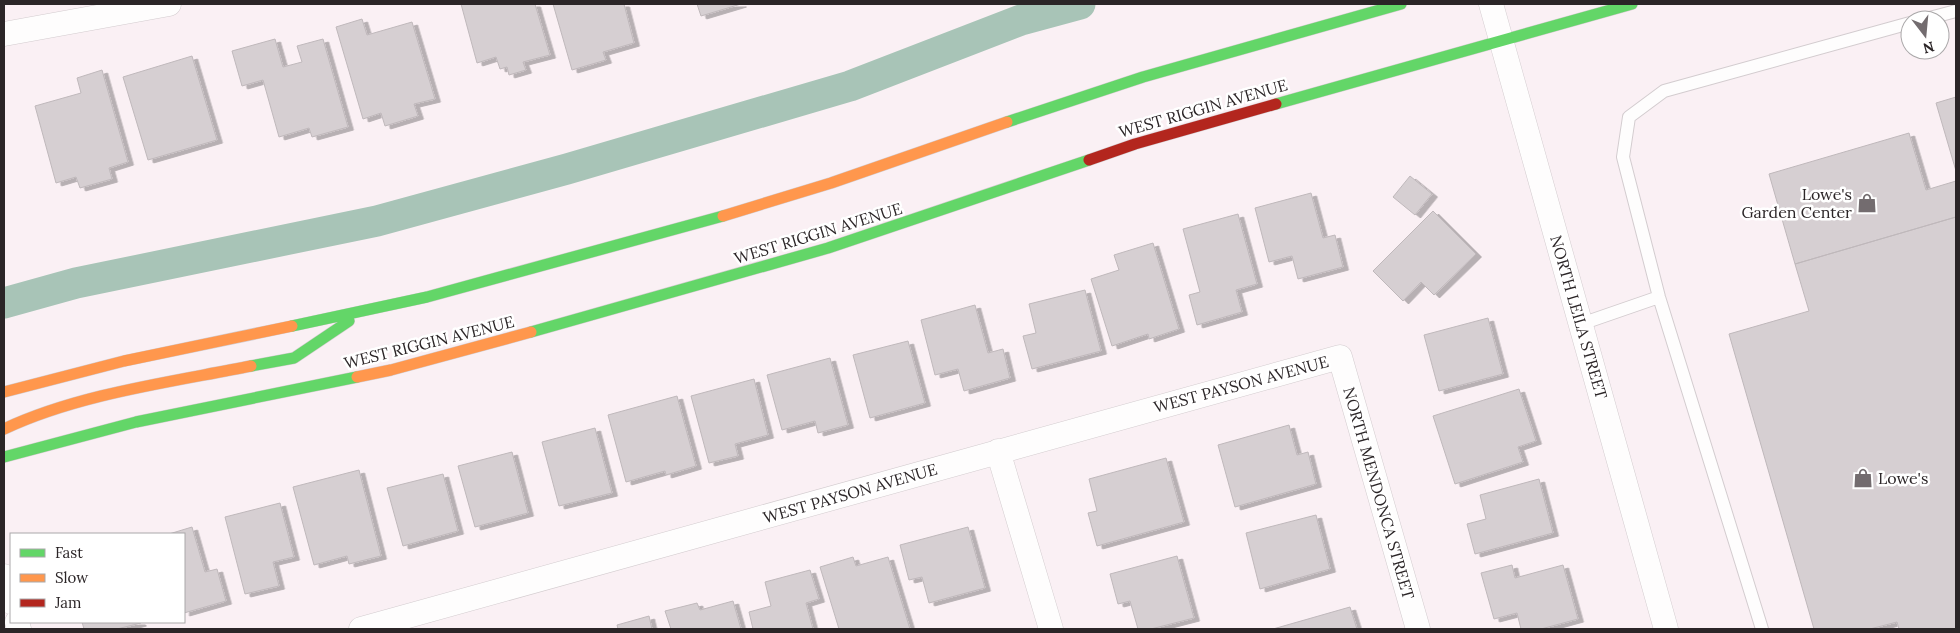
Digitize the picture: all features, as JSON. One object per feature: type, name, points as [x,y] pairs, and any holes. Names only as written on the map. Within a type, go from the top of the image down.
[{"type":"main road","points":[[4,392],[125,361],[362,312],[480,283],[771,201],[840,180],[1116,85],[1401,4]]},
{"type":"main road","name":"WEST RIGGIN AVENUE","points":[[4,457],[136,422],[367,375],[515,337],[828,248],[1135,144],[1632,4]]},
{"type":"main road","points":[[4,429],[27,418],[79,402],[294,358],[362,312]]},
{"type":"street","points":[[4,34],[169,4]]},
{"type":"street","name":"NORTH LEILA STREET","points":[[1491,4],[1666,629]]},
{"type":"street","name":"WEST PAYSON AVENUE","points":[[361,629],[1340,357]]},
{"type":"street","name":"NORTH MENDONCA STREET","points":[[1340,357],[1418,629]]},
{"type":"street","points":[[998,451],[1051,629]]},
{"type":"street","points":[[4,576],[10,598]]},
{"type":"lane","points":[[1762,629],[1659,297],[1624,156],[1629,116],[1664,91],[1900,26]]},
{"type":"lane","points":[[1581,324],[1659,297]]},
{"type":"building","points":[[461,4],[535,4],[550,55],[523,62],[526,70],[509,75],[507,67],[500,69],[496,57],[477,63]]},
{"type":"building","points":[[553,4],[624,4],[634,43],[603,52],[606,60],[572,70]]},
{"type":"building","points":[[697,4],[741,4],[701,16]]},
{"type":"building","points":[[362,19],[367,35],[412,22],[435,99],[414,104],[418,116],[385,126],[381,113],[363,119],[336,27]]},
{"type":"building","points":[[275,39],[283,67],[302,62],[297,46],[323,39],[348,127],[312,137],[309,128],[279,137],[263,80],[242,86],[232,51]]},
{"type":"building","points":[[192,56],[217,140],[148,160],[123,77]]},
{"type":"building","points":[[102,70],[128,162],[109,168],[112,179],[80,188],[76,177],[56,183],[35,106],[81,93],[77,78]]},
{"type":"building","points":[[1956,97],[1956,171],[1936,103]]},
{"type":"building","name":"Lowe's Garden Center","points":[[1909,133],[1926,190],[1956,181],[1956,217],[1795,264],[1769,174]]},
{"type":"building","points":[[1410,176],[1432,194],[1415,215],[1393,197]]},
{"type":"building","points":[[1311,193],[1323,238],[1335,235],[1343,267],[1298,279],[1292,256],[1269,262],[1255,208]]},
{"type":"building","points":[[1433,211],[1476,254],[1434,295],[1421,282],[1403,301],[1373,271]]},
{"type":"building","points":[[1238,214],[1257,284],[1236,290],[1242,312],[1197,325],[1189,295],[1200,292],[1183,229]]},
{"type":"building","name":"Lowe's","points":[[1956,217],[1956,629],[1899,629],[1897,622],[1870,629],[1814,629],[1729,334],[1809,311],[1795,264]]},
{"type":"building","points":[[1153,243],[1179,329],[1149,339],[1148,334],[1112,346],[1091,279],[1119,270],[1114,255]]},
{"type":"building","points":[[1085,290],[1101,351],[1032,369],[1023,336],[1036,333],[1029,304]]},
{"type":"building","points":[[975,305],[988,353],[1003,349],[1010,378],[964,391],[958,369],[935,375],[921,320]]},
{"type":"building","points":[[1488,318],[1503,374],[1439,391],[1424,335]]},
{"type":"building","points":[[908,341],[925,403],[870,418],[853,355]]},
{"type":"building","points":[[830,358],[848,425],[818,433],[815,421],[782,430],[767,375]]},
{"type":"building","points":[[754,379],[768,435],[735,444],[738,456],[709,463],[691,396]]},
{"type":"building","points":[[1519,389],[1536,441],[1518,447],[1523,462],[1455,484],[1433,416]]},
{"type":"building","points":[[677,396],[696,466],[666,475],[665,471],[626,482],[608,415]]},
{"type":"building","points":[[1289,425],[1297,455],[1308,452],[1316,484],[1235,507],[1218,445]]},
{"type":"building","points":[[595,428],[612,493],[559,506],[542,442]]},
{"type":"building","points":[[512,452],[528,513],[475,527],[458,466]]},
{"type":"building","points":[[1166,458],[1184,522],[1097,546],[1088,513],[1097,511],[1089,479]]},
{"type":"building","points":[[359,470],[381,556],[349,564],[347,556],[314,565],[293,487]]},
{"type":"building","points":[[443,474],[458,531],[403,546],[387,488]]},
{"type":"building","points":[[1539,479],[1553,533],[1475,554],[1467,524],[1486,519],[1480,495]]},
{"type":"building","points":[[280,503],[294,557],[273,562],[279,586],[245,594],[225,517]]},
{"type":"building","points":[[1316,515],[1330,569],[1260,589],[1246,533]]},
{"type":"building","points":[[192,527],[205,572],[217,569],[226,601],[185,613],[185,533],[172,533]]},
{"type":"building","points":[[968,527],[985,588],[929,603],[922,577],[909,580],[900,545]]},
{"type":"building","points":[[1177,556],[1194,618],[1151,629],[1138,629],[1130,601],[1118,604],[1110,574]]},
{"type":"building","points":[[853,557],[856,566],[888,557],[910,629],[839,629],[820,567]]},
{"type":"building","points":[[1512,565],[1515,578],[1563,565],[1578,619],[1541,629],[1521,629],[1517,613],[1494,619],[1481,573]]},
{"type":"building","points":[[810,570],[819,599],[806,603],[813,629],[753,629],[749,612],[771,606],[765,582]]},
{"type":"building","points":[[733,601],[741,629],[671,629],[665,611],[697,603],[700,610]]},
{"type":"building","points":[[1350,607],[1357,629],[1273,629]]},
{"type":"building","points":[[649,616],[652,629],[618,629],[617,625]]},
{"type":"building","points":[[82,623],[141,623],[117,629],[84,629]]},
{"type":"waterway","points":[[4,303],[76,283],[377,221],[567,169],[850,86],[1021,20],[1080,4]]},
{"type":"traffic: fast","points":[[1007,122],[1143,77],[1401,4]]},
{"type":"traffic: fast","points":[[1276,104],[1632,4]]},
{"type":"traffic: fast","points":[[531,332],[828,248],[1089,160]]},
{"type":"traffic: fast","points":[[292,326],[427,297],[723,216]]},
{"type":"traffic: fast","points":[[251,366],[294,358],[349,321]]},
{"type":"traffic: fast","points":[[4,457],[136,422],[357,377]]},
{"type":"traffic: slow","points":[[723,216],[831,183],[1007,122]]},
{"type":"traffic: slow","points":[[4,392],[124,361],[292,326]]},
{"type":"traffic: slow","points":[[357,377],[391,370],[531,332]]},
{"type":"traffic: slow","points":[[4,429],[63,407],[125,390],[251,366]]},
{"type":"traffic: jam","points":[[1089,160],[1135,144],[1276,104]]},
{"type":"place","name":"Lowe's Garden Center","points":[[1867,203]]},
{"type":"place","name":"Lowe's","points":[[1863,478]]}]
